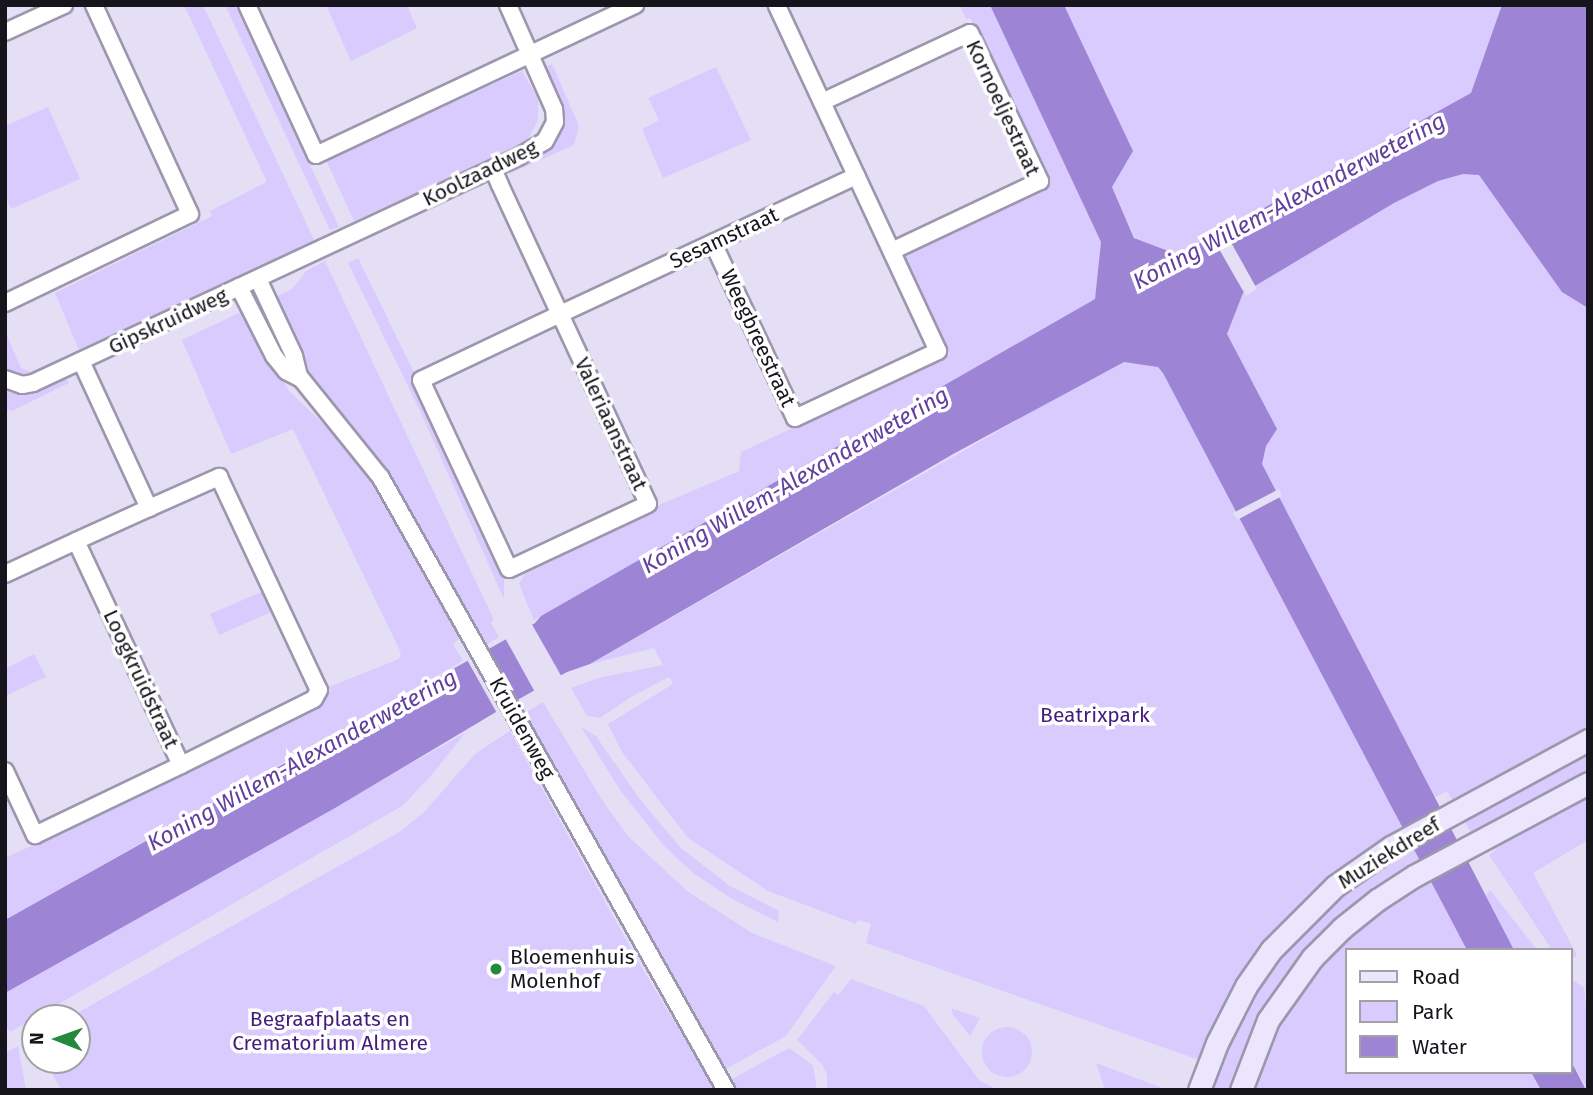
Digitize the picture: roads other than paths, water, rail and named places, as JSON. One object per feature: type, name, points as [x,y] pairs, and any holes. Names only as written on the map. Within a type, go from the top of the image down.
[{"type":"main road","name":"Muziekdreef","points":[[1199,1090],[1216,1042],[1246,986],[1270,950],[1335,886],[1391,848],[1588,740]]},
{"type":"main road","name":"Muziekdreef","points":[[1241,1090],[1268,1020],[1312,958],[1377,900],[1414,876],[1588,783]]},
{"type":"street","points":[[5,32],[64,5]]},
{"type":"street","points":[[5,303],[190,214],[94,5]]},
{"type":"street","points":[[247,5],[316,155],[635,5]]},
{"type":"street","name":"Koolzaadweg","points":[[329,245],[493,169],[545,141],[555,122],[554,108],[508,5]]},
{"type":"street","points":[[777,5],[892,251]]},
{"type":"street","name":"Kornoeljestraat","points":[[822,103],[970,33],[988,70],[1040,181],[892,251]]},
{"type":"street","name":"Valeriaanstraat","points":[[421,380],[509,569],[648,504],[493,169]]},
{"type":"street","name":"Sesamstraat","points":[[421,380],[856,176]]},
{"type":"street","name":"Weegbreestraat","points":[[713,243],[795,418],[938,351],[892,251]]},
{"type":"street","name":"Gipskruidweg","points":[[5,379],[22,384],[33,383],[329,245]]},
{"type":"street","name":"Kruidenweg","points":[[258,279],[294,356],[300,377],[382,478],[726,1090]]},
{"type":"street","name":"Kruidenweg","points":[[239,287],[274,356],[286,371],[300,377]]},
{"type":"street","points":[[5,574],[149,508],[81,361]]},
{"type":"street","name":"Loogkruidstraat","points":[[76,541],[181,765],[314,699],[319,690],[219,477],[149,508]]},
{"type":"street","points":[[5,771],[34,835],[181,765]]},
{"type":"water","name":"Koning Willem-Alexanderwetering","points":[[990,5],[1064,5],[1133,151],[1112,187],[1134,238],[1179,255],[1471,93],[1502,5],[1588,5],[1588,308],[1562,292],[1479,175],[1463,174],[1438,181],[1394,203],[1243,293],[1227,334],[1277,429],[1266,446],[1262,464],[1513,948],[1466,948],[1163,373],[1158,367],[1124,362],[955,453],[590,664],[567,672],[335,808],[5,993],[5,920],[535,623],[541,616],[1095,299],[1101,242]]},
{"type":"water","points":[[1572,1063],[1586,1090],[1541,1090],[1532,1074],[1572,1074]]},
{"type":"place","name":"Bloemenhuis Molenhof","points":[[496,969]]},
{"type":"park label","name":"Beatrixpark","points":[[1095,715]]},
{"type":"park label","name":"Begraafplaats en Crematorium Almere","points":[[330,1031]]}]
